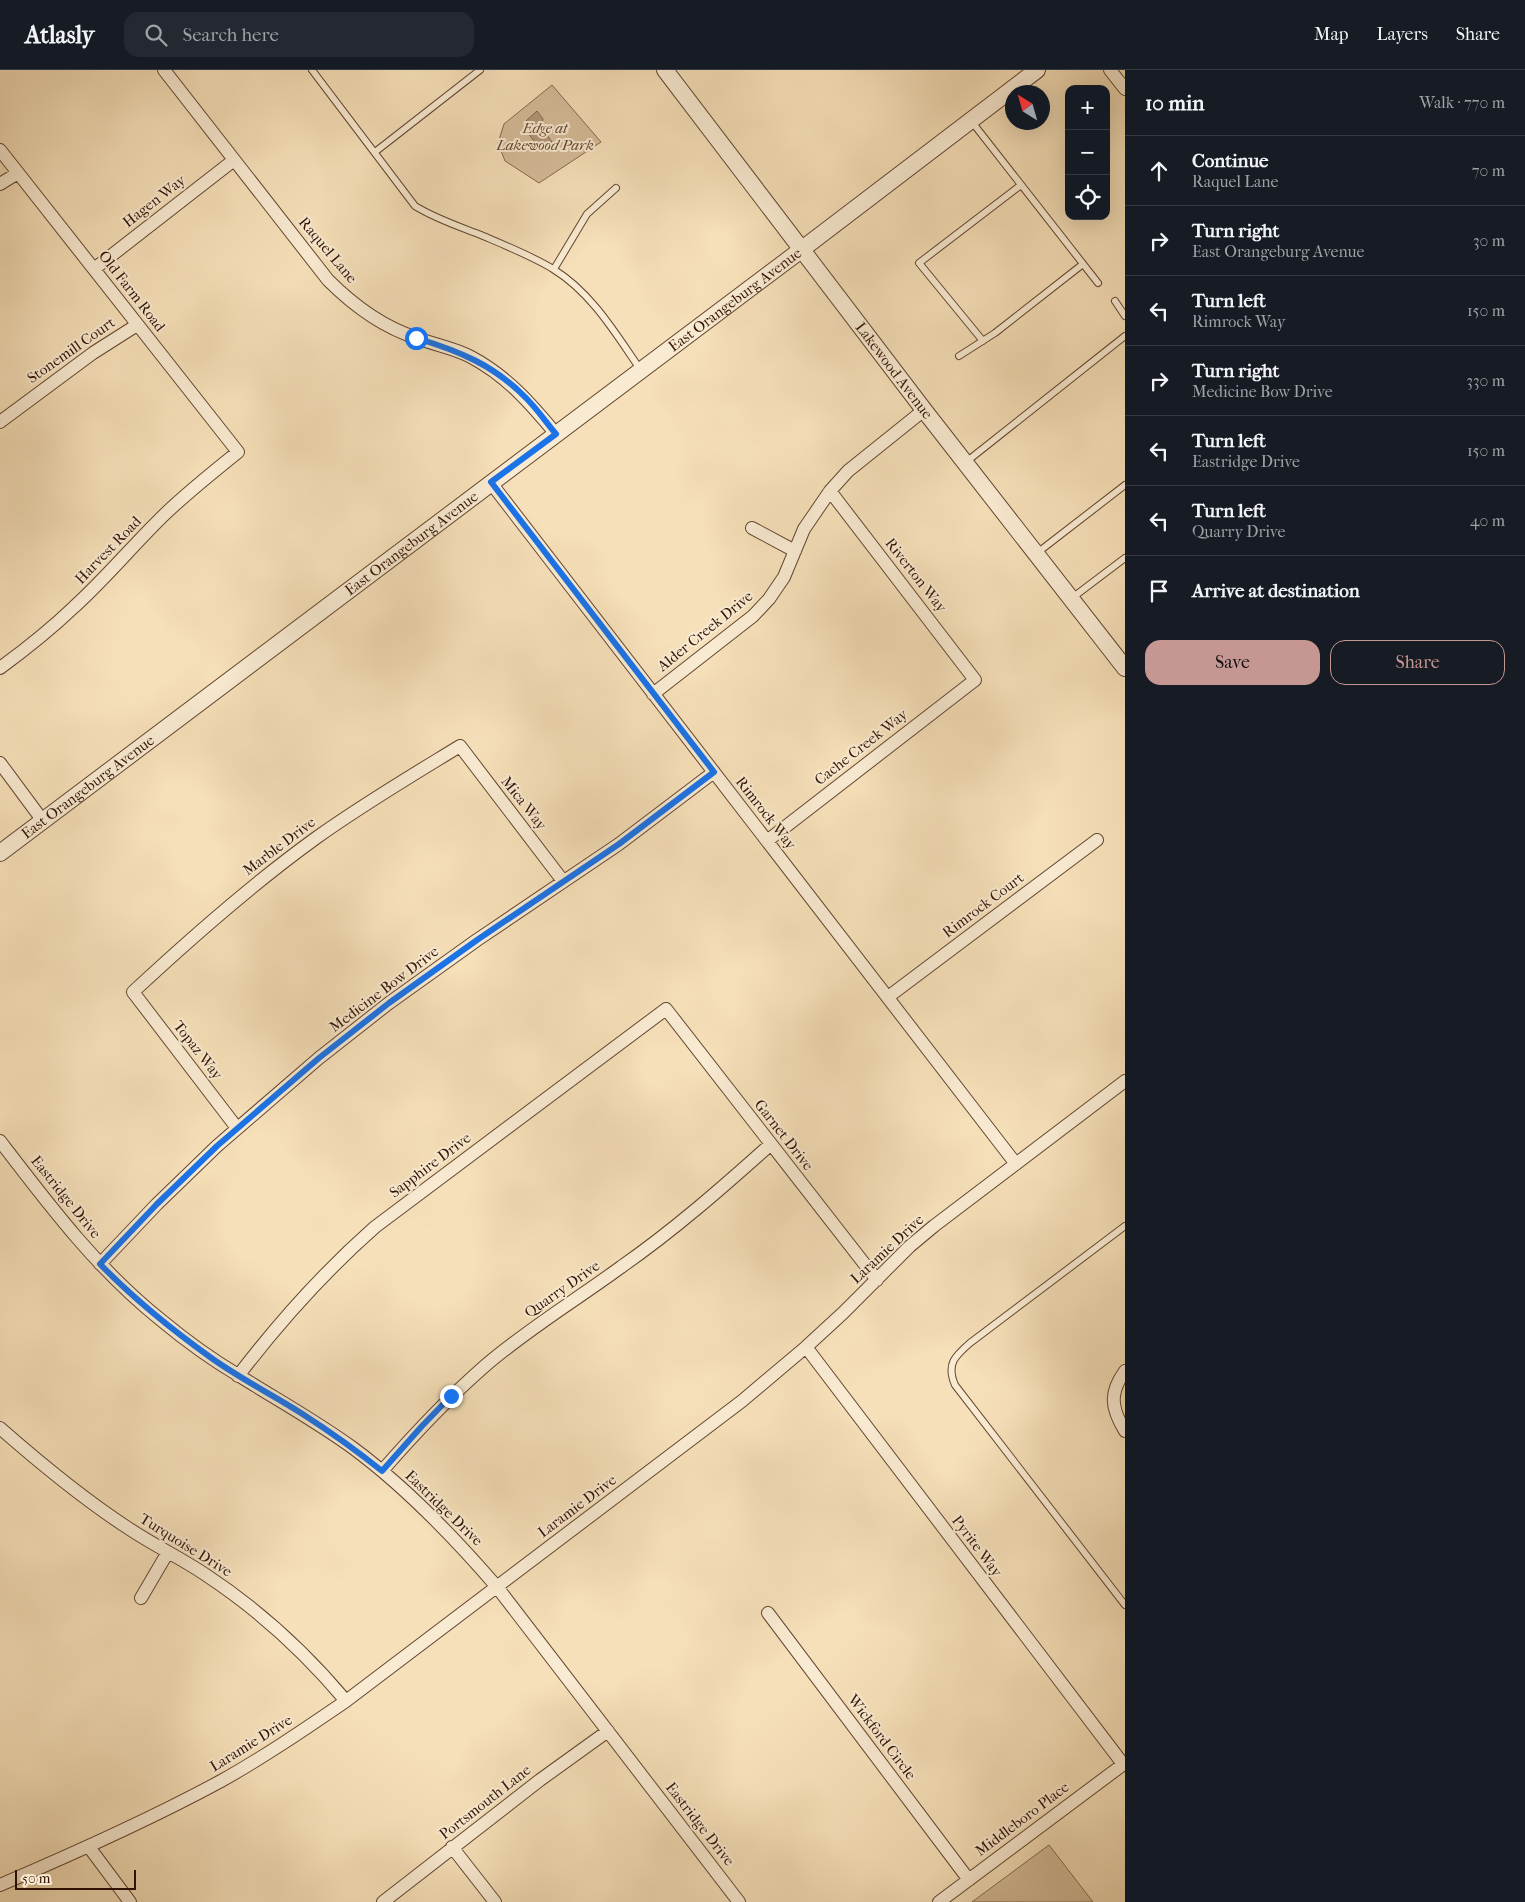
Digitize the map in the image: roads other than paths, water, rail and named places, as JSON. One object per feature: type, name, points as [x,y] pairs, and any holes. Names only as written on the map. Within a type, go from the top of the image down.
[{"type":"street","name":"Raquel Lane","points":[[164,70],[328,280],[348,300],[386,326],[449,348],[491,368],[527,399],[556,434]]},
{"type":"street","name":"Lakewood Avenue","points":[[665,70],[924,410],[1125,668]]},
{"type":"street","name":"East Orangeburg Avenue","points":[[0,853],[1037,70]]},
{"type":"street","points":[[1110,70],[1125,89]]},
{"type":"street","name":"Old Farm Road","points":[[0,150],[238,452]]},
{"type":"street","name":"Hagen Way","points":[[94,269],[234,160]]},
{"type":"street","points":[[0,184],[18,173]]},
{"type":"street","name":"Stonemill Court","points":[[0,422],[93,353],[137,324]]},
{"type":"street","name":"Alder Creek Drive","points":[[653,694],[753,616],[769,599],[784,577],[804,530],[830,491],[848,471],[924,410]]},
{"type":"street","name":"Harvest Road","points":[[0,668],[31,645],[74,607],[115,567],[164,514],[238,452]]},
{"type":"street","name":"Rimrock Way","points":[[491,482],[1016,1164]]},
{"type":"street","name":"Riverton Way","points":[[830,491],[976,680]]},
{"type":"street","points":[[752,528],[796,551]]},
{"type":"street","name":"Cache Creek Way","points":[[767,841],[976,680]]},
{"type":"street","name":"Mica Way","points":[[460,746],[563,881]]},
{"type":"street","name":"Marble Drive","points":[[133,992],[187,942],[261,880],[316,838],[376,797],[460,746]]},
{"type":"street","points":[[0,763],[43,821]]},
{"type":"street","name":"Medicine Bow Drive","points":[[100,1264],[157,1204],[237,1128],[319,1058],[389,1003],[477,940],[619,844],[714,772]]},
{"type":"street","name":"Rimrock Court","points":[[888,997],[1097,840]]},
{"type":"street","name":"Topaz Way","points":[[133,992],[237,1128]]},
{"type":"street","name":"Garnet Drive","points":[[666,1009],[877,1280]]},
{"type":"street","name":"Sapphire Drive","points":[[238,1376],[273,1330],[310,1288],[375,1226],[666,1009]]},
{"type":"street","name":"Laramie Drive","points":[[0,1885],[89,1847],[222,1780],[281,1745],[346,1701],[742,1401],[806,1347],[910,1246],[1125,1081]]},
{"type":"street","name":"Eastridge Drive","points":[[0,1140],[53,1211],[100,1264],[160,1320],[211,1358],[300,1412],[352,1448],[382,1471],[429,1513],[466,1550],[497,1587],[739,1902]]},
{"type":"street","name":"Quarry Drive","points":[[382,1471],[451,1396],[488,1364],[678,1224],[771,1144]]},
{"type":"street","name":"Pyrite Way","points":[[806,1347],[1124,1763]]},
{"type":"street","points":[[1125,1372],[1114,1389],[1113,1401],[1117,1417],[1125,1431]]},
{"type":"street","name":"Turquoise Drive","points":[[0,1428],[40,1464],[77,1493],[129,1529],[205,1574],[254,1609],[310,1660],[346,1701]]},
{"type":"street","points":[[141,1598],[168,1552]]},
{"type":"street","name":"Wickford Circle","points":[[768,1613],[969,1880]]},
{"type":"street","name":"Portsmouth Lane","points":[[383,1902],[452,1847],[608,1731]]},
{"type":"street","name":"Middleboro Place","points":[[939,1902],[1124,1763]]},
{"type":"street","points":[[89,1847],[130,1902]]},
{"type":"street","points":[[452,1847],[495,1902]]},
{"type":"lane","points":[[312,70],[415,206],[431,216],[484,236],[554,269],[575,286],[599,311],[641,370]]},
{"type":"lane","points":[[375,152],[480,70]]},
{"type":"lane","points":[[971,121],[1098,283]]},
{"type":"lane","points":[[983,341],[919,263],[1021,185]]},
{"type":"lane","points":[[554,269],[587,214],[616,188]]},
{"type":"lane","points":[[960,356],[983,341],[1083,264]]},
{"type":"lane","points":[[1115,301],[1125,316]]},
{"type":"lane","points":[[965,462],[1125,336]]},
{"type":"lane","points":[[1036,554],[1125,485]]},
{"type":"lane","points":[[1071,599],[1125,558]]},
{"type":"lane","points":[[1125,1226],[958,1353],[951,1364],[951,1375],[955,1385],[1125,1605]]},
{"type":"park label","name":"Edge at Lakewood Park","points":[[545,136]]}]
